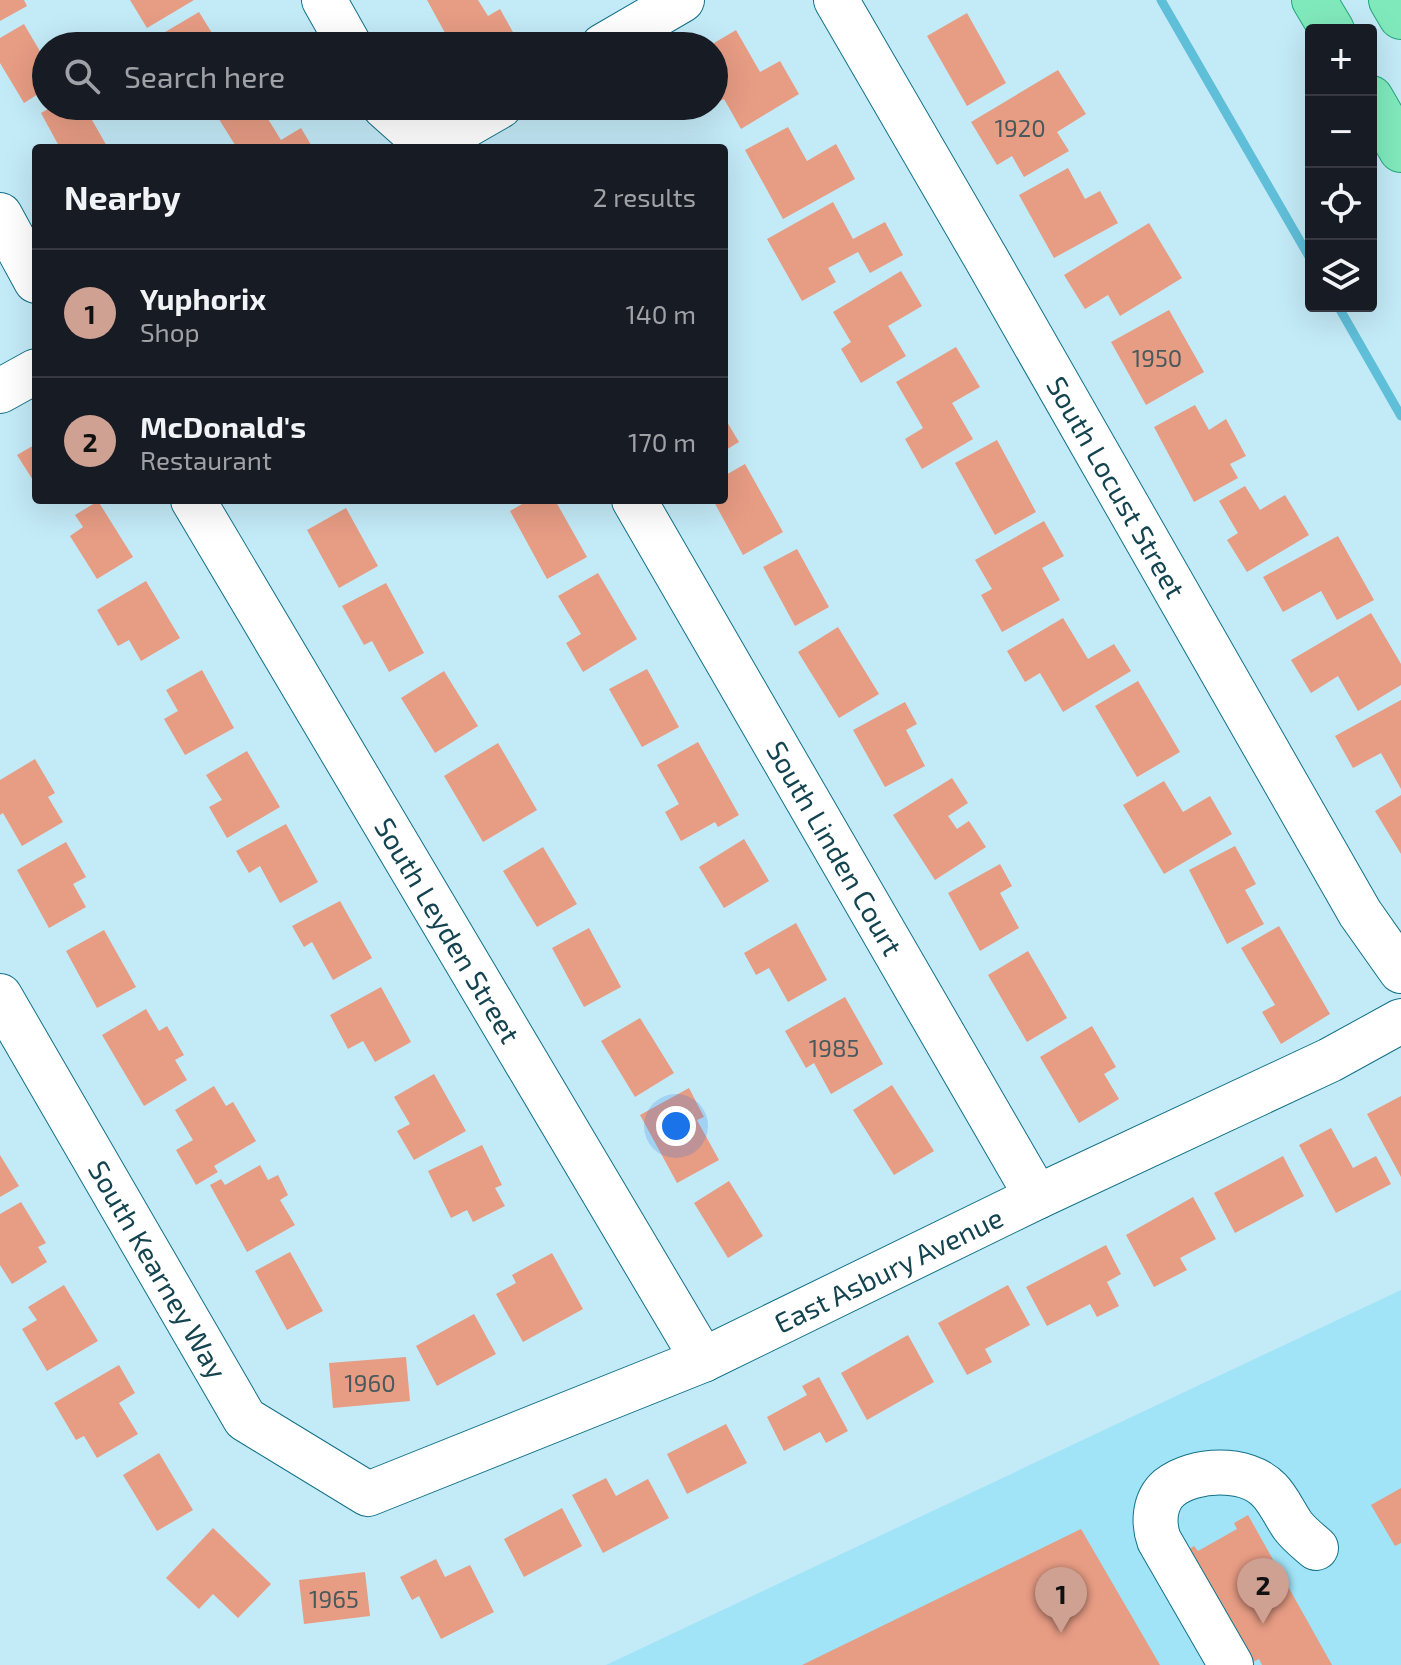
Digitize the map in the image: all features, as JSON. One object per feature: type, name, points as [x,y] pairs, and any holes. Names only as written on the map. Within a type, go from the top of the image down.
[{"type":"main road","points":[[1314,0],[1328,24]]},
{"type":"main road","points":[[1391,0],[1401,17]]},
{"type":"main road","points":[[1377,108],[1401,150]]},
{"type":"street","points":[[324,0],[342,32]]},
{"type":"street","points":[[627,32],[682,0]]},
{"type":"street","name":"South Locust Street","points":[[836,0],[1360,913],[1401,971]]},
{"type":"street","points":[[399,120],[425,144]]},
{"type":"street","points":[[436,144],[476,120]]},
{"type":"street","points":[[0,215],[32,274]]},
{"type":"street","points":[[0,391],[32,373]]},
{"type":"street","name":"South Leyden Street","points":[[195,504],[703,1360]]},
{"type":"street","name":"South Linden Court","points":[[636,504],[1037,1197]]},
{"type":"street","name":"South Kearney Way","points":[[0,996],[245,1419],[368,1494]]},
{"type":"street","name":"East Asbury Avenue","points":[[368,1494],[703,1360],[1037,1197],[1330,1060],[1401,1021]]},
{"type":"street","points":[[1231,1665],[1159,1540],[1156,1516],[1165,1492],[1191,1477],[1212,1473],[1253,1479],[1268,1488],[1295,1529],[1316,1548]]},
{"type":"shaded area","points":[[1401,1290],[1401,1665],[606,1665]]},
{"type":"building","points":[[0,0],[24,0],[27,6],[0,21]]},
{"type":"building","points":[[130,0],[194,0],[147,28]]},
{"type":"building","points":[[427,0],[478,0],[488,16],[500,9],[513,32],[445,32]]},
{"type":"building","points":[[199,12],[211,32],[165,32]]},
{"type":"building","points":[[967,13],[1006,83],[967,106],[927,36]]},
{"type":"building","points":[[24,24],[32,38],[32,98],[24,103],[0,63],[0,38]]},
{"type":"building","points":[[736,30],[760,72],[780,61],[799,94],[741,129],[728,106],[728,35]]},
{"type":"building","points":[[1058,70],[1086,114],[1057,132],[1069,151],[1024,177],[1012,156],[997,165],[971,122]]},
{"type":"building","points":[[45,120],[92,120],[106,144],[58,144]]},
{"type":"building","points":[[219,120],[269,120],[281,140],[301,128],[311,144],[234,144]]},
{"type":"building","points":[[788,127],[807,161],[836,144],[855,179],[783,219],[745,150]]},
{"type":"building","points":[[1068,168],[1085,199],[1100,191],[1118,223],[1054,258],[1019,195]]},
{"type":"building","points":[[833,202],[853,239],[885,222],[903,255],[870,273],[858,252],[828,268],[836,282],[802,301],[767,239]]},
{"type":"building","points":[[1149,223],[1182,278],[1120,316],[1108,295],[1085,309],[1064,275]]},
{"type":"building","points":[[901,271],[922,306],[888,326],[906,356],[861,383],[841,349],[851,342],[833,312]]},
{"type":"building","points":[[1169,310],[1204,372],[1146,405],[1111,342]]},
{"type":"building","points":[[956,347],[980,387],[952,403],[973,439],[922,469],[905,439],[923,428],[896,382]]},
{"type":"building","points":[[1195,405],[1209,430],[1226,419],[1246,456],[1230,464],[1238,478],[1194,502],[1154,427]]},
{"type":"building","points":[[728,424],[739,442],[728,449]]},
{"type":"building","points":[[997,440],[1036,512],[995,535],[955,463]]},
{"type":"building","points":[[32,446],[32,479],[17,455]]},
{"type":"building","points":[[745,464],[783,532],[743,555],[715,504],[728,504],[728,474]]},
{"type":"building","points":[[1245,486],[1260,510],[1285,495],[1309,535],[1247,572],[1227,540],[1238,533],[1219,501]]},
{"type":"building","points":[[93,504],[100,504],[133,557],[97,579],[70,536],[83,527],[75,515]]},
{"type":"building","points":[[522,504],[557,504],[587,557],[547,579],[510,511]]},
{"type":"building","points":[[346,508],[378,566],[339,588],[307,530]]},
{"type":"building","points":[[1044,521],[1064,556],[1042,568],[1060,600],[1002,632],[981,595],[992,589],[975,560]]},
{"type":"building","points":[[1338,536],[1374,600],[1337,620],[1321,591],[1283,612],[1263,577]]},
{"type":"building","points":[[797,549],[829,607],[795,626],[763,567]]},
{"type":"building","points":[[598,573],[637,639],[583,672],[566,643],[581,634],[558,596]]},
{"type":"building","points":[[146,581],[180,638],[141,661],[129,640],[118,646],[97,610]]},
{"type":"building","points":[[386,583],[424,653],[389,672],[372,641],[364,645],[342,606]]},
{"type":"building","points":[[1371,613],[1401,664],[1401,685],[1358,711],[1338,676],[1311,693],[1291,660]]},
{"type":"building","points":[[1063,618],[1088,659],[1114,644],[1131,671],[1063,712],[1040,673],[1025,682],[1007,651]]},
{"type":"building","points":[[838,627],[879,694],[839,718],[798,652]]},
{"type":"building","points":[[647,669],[679,727],[642,747],[609,689]]},
{"type":"building","points":[[202,670],[234,728],[185,755],[164,719],[178,711],[166,690]]},
{"type":"building","points":[[444,671],[478,726],[435,753],[401,698]]},
{"type":"building","points":[[1138,681],[1180,752],[1137,777],[1095,706]]},
{"type":"building","points":[[1401,700],[1401,789],[1381,753],[1353,768],[1335,736]]},
{"type":"building","points":[[905,702],[917,724],[906,730],[925,766],[885,787],[853,730]]},
{"type":"building","points":[[698,742],[739,815],[718,827],[715,822],[681,841],[665,812],[679,804],[657,765]]},
{"type":"building","points":[[498,743],[537,810],[483,842],[444,776]]},
{"type":"building","points":[[247,751],[280,807],[227,838],[209,807],[222,800],[206,775]]},
{"type":"building","points":[[35,759],[55,793],[48,797],[63,822],[22,846],[3,813],[0,815],[0,780]]},
{"type":"building","points":[[952,778],[968,803],[948,816],[957,829],[969,821],[986,847],[935,880],[893,815]]},
{"type":"building","points":[[1164,781],[1183,812],[1210,796],[1232,834],[1164,874],[1123,805]]},
{"type":"building","points":[[1401,795],[1401,854],[1375,811]]},
{"type":"building","points":[[286,824],[318,882],[280,903],[260,866],[249,873],[236,851]]},
{"type":"building","points":[[744,839],[769,881],[724,908],[699,867]]},
{"type":"building","points":[[66,842],[86,877],[73,884],[86,907],[49,928],[17,870]]},
{"type":"building","points":[[1235,846],[1256,884],[1245,890],[1264,924],[1227,944],[1189,870]]},
{"type":"building","points":[[543,847],[577,904],[537,927],[503,871]]},
{"type":"building","points":[[1000,864],[1012,886],[1000,893],[1019,928],[980,951],[948,893]]},
{"type":"building","points":[[340,901],[372,958],[333,980],[312,942],[304,947],[292,926]]},
{"type":"building","points":[[796,923],[827,980],[788,1002],[769,968],[756,975],[744,953]]},
{"type":"building","points":[[1279,926],[1330,1014],[1281,1044],[1262,1012],[1275,1005],[1241,948]]},
{"type":"building","points":[[589,928],[621,987],[584,1007],[552,948]]},
{"type":"building","points":[[104,930],[136,987],[97,1008],[66,951]]},
{"type":"building","points":[[1028,951],[1067,1018],[1027,1042],[988,975]]},
{"type":"building","points":[[381,987],[411,1042],[375,1062],[363,1041],[348,1049],[330,1015]]},
{"type":"building","points":[[845,997],[883,1064],[831,1094],[814,1063],[806,1068],[785,1031]]},
{"type":"building","points":[[146,1009],[159,1031],[167,1026],[184,1055],[175,1060],[187,1080],[144,1106],[102,1035]]},
{"type":"building","points":[[640,1018],[674,1073],[635,1097],[601,1041]]},
{"type":"building","points":[[1092,1026],[1116,1067],[1104,1074],[1119,1099],[1079,1123],[1040,1057]]},
{"type":"building","points":[[434,1074],[466,1131],[414,1160],[397,1131],[410,1124],[394,1097]]},
{"type":"building","points":[[892,1085],[934,1151],[894,1175],[853,1110]]},
{"type":"building","points":[[214,1086],[226,1106],[233,1102],[256,1141],[214,1166],[218,1172],[196,1185],[176,1150],[193,1140],[175,1110]]},
{"type":"building","points":[[689,1088],[704,1117],[697,1120],[719,1160],[677,1183],[640,1115]]},
{"type":"building","points":[[1401,1096],[1401,1177],[1367,1114]]},
{"type":"building","points":[[1331,1128],[1353,1168],[1376,1156],[1391,1184],[1336,1213],[1299,1145]]},
{"type":"building","points":[[482,1145],[502,1185],[495,1188],[505,1206],[473,1222],[467,1210],[451,1218],[428,1171]]},
{"type":"building","points":[[0,1155],[19,1186],[0,1197]]},
{"type":"building","points":[[1283,1156],[1304,1196],[1235,1233],[1214,1193]]},
{"type":"building","points":[[260,1165],[268,1180],[278,1175],[288,1195],[280,1200],[295,1225],[247,1252],[210,1185],[221,1179],[225,1185]]},
{"type":"building","points":[[729,1181],[763,1236],[728,1258],[694,1203]]},
{"type":"building","points":[[1193,1197],[1216,1239],[1180,1258],[1187,1270],[1154,1287],[1126,1235]]},
{"type":"building","points":[[21,1202],[46,1243],[38,1247],[47,1262],[12,1284],[0,1265],[0,1214]]},
{"type":"building","points":[[1106,1245],[1121,1274],[1107,1282],[1119,1306],[1097,1317],[1090,1304],[1047,1326],[1026,1287]]},
{"type":"building","points":[[290,1252],[323,1311],[287,1330],[255,1271]]},
{"type":"building","points":[[552,1253],[583,1309],[523,1342],[496,1294],[516,1283],[512,1275]]},
{"type":"building","points":[[64,1285],[98,1341],[47,1371],[22,1329],[37,1320],[28,1307]]},
{"type":"building","points":[[1008,1285],[1030,1325],[985,1349],[992,1362],[967,1375],[938,1323]]},
{"type":"building","points":[[474,1314],[496,1354],[437,1386],[416,1346]]},
{"type":"building","points":[[908,1335],[934,1382],[867,1420],[841,1373]]},
{"type":"building","points":[[406,1357],[410,1401],[333,1408],[329,1363]]},
{"type":"building","points":[[119,1365],[135,1393],[119,1403],[138,1434],[97,1458],[84,1436],[76,1440],[54,1403]]},
{"type":"building","points":[[819,1377],[848,1431],[826,1443],[820,1432],[784,1451],[767,1417],[807,1395],[802,1386]]},
{"type":"building","points":[[726,1424],[747,1463],[687,1494],[667,1454]]},
{"type":"building","points":[[159,1453],[193,1510],[157,1531],[123,1475]]},
{"type":"building","points":[[606,1478],[616,1496],[648,1479],[669,1518],[603,1553],[572,1495]]},
{"type":"building","points":[[1401,1488],[1401,1543],[1395,1546],[1371,1505]]},
{"type":"building","points":[[562,1508],[582,1546],[524,1577],[504,1539]]},
{"type":"building","points":[[1248,1515],[1332,1665],[1262,1665],[1259,1659],[1247,1665],[1184,1552],[1194,1546],[1198,1551],[1237,1529],[1234,1523]]},
{"type":"building","points":[[213,1528],[271,1584],[238,1618],[213,1594],[199,1609],[166,1578]]},
{"type":"building","points":[[1081,1529],[1160,1665],[802,1665]]},
{"type":"building","points":[[436,1559],[445,1577],[470,1565],[494,1612],[441,1639],[419,1596],[412,1600],[400,1577]]},
{"type":"building","points":[[365,1572],[370,1616],[304,1624],[299,1580]]},
{"type":"waterway","points":[[1161,0],[1305,250]]},
{"type":"waterway","points":[[1341,312],[1401,416]]},
{"type":"place","name":"McDonald's","points":[[1263,1624]]},
{"type":"place","name":"Yuphorix","points":[[1061,1633]]}]
